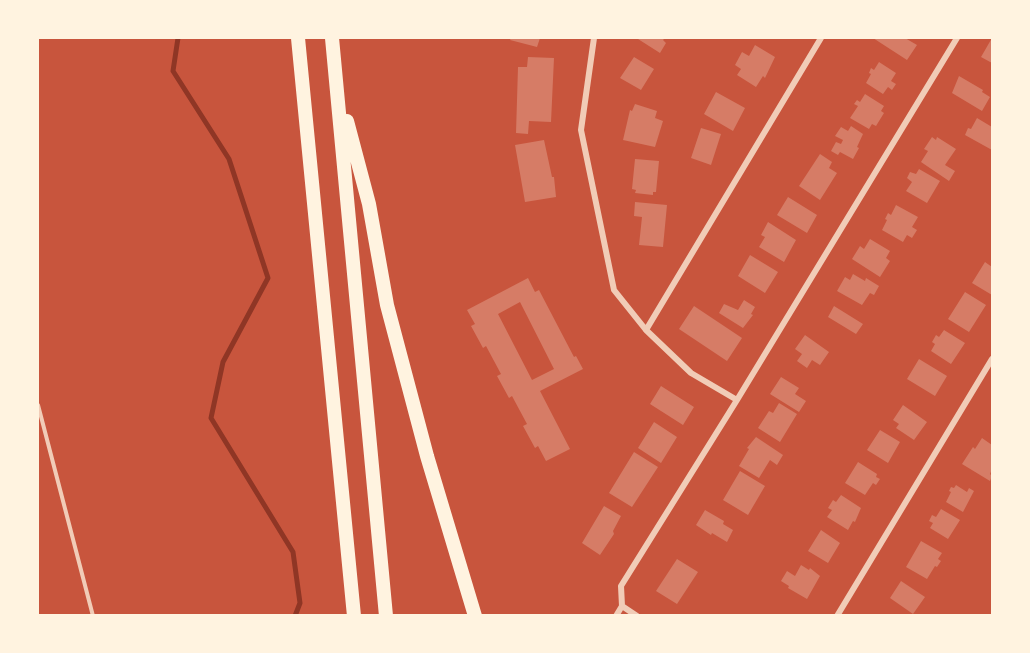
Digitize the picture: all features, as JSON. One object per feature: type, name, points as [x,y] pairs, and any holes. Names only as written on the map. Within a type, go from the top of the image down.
[{"type":"highway","points":[[298,38],[353,615]]},
{"type":"highway","points":[[332,38],[386,615]]},
{"type":"highway","points":[[336,82],[369,204],[387,305],[427,456],[475,615]]},
{"type":"street","points":[[594,38],[581,130],[614,290],[646,330],[691,373],[736,400]]},
{"type":"street","points":[[646,330],[821,38]]},
{"type":"street","points":[[616,615],[622,606],[621,586],[957,38]]},
{"type":"street","points":[[837,615],[993,359]]},
{"type":"street","points":[[622,606],[637,615]]},
{"type":"lane","points":[[38,405],[93,615]]},
{"type":"building","points":[[511,38],[540,38],[537,47],[510,40]]},
{"type":"building","points":[[639,38],[665,38],[663,40],[666,43],[660,53]]},
{"type":"building","points":[[873,38],[905,38],[917,45],[907,60]]},
{"type":"building","points":[[992,38],[992,63],[981,57]]},
{"type":"building","points":[[755,45],[775,57],[765,78],[763,76],[756,87],[737,75],[741,69],[735,65],[742,52],[749,56]]},
{"type":"building","points":[[528,57],[554,58],[551,122],[529,121],[528,134],[516,133],[518,67],[527,67]]},
{"type":"building","points":[[634,57],[654,69],[641,90],[620,78]]},
{"type":"building","points":[[879,62],[896,73],[891,81],[896,84],[892,90],[888,87],[883,94],[866,83],[871,74],[869,73],[871,68],[874,70]]},
{"type":"building","points":[[959,76],[983,90],[982,92],[990,97],[982,111],[952,93]]},
{"type":"building","points":[[716,92],[745,108],[733,131],[704,114]]},
{"type":"building","points":[[865,94],[884,106],[881,111],[884,113],[876,126],[872,124],[869,129],[850,118],[858,106],[854,104],[857,100],[860,102]]},
{"type":"building","points":[[635,104],[657,111],[655,118],[663,121],[655,147],[623,140],[630,110],[632,111]]},
{"type":"building","points":[[977,118],[992,127],[992,150],[965,135]]},
{"type":"building","points":[[851,126],[863,134],[853,159],[840,152],[838,155],[831,151],[836,142],[841,144],[843,140],[835,136],[841,127],[848,131]]},
{"type":"building","points":[[701,128],[721,134],[711,165],[691,158]]},
{"type":"building","points":[[932,137],[936,140],[937,137],[956,149],[945,165],[955,171],[949,181],[921,162],[928,151],[924,149]]},
{"type":"building","points":[[544,140],[552,177],[554,177],[556,197],[525,202],[515,145]]},
{"type":"building","points":[[820,154],[832,162],[829,168],[837,173],[820,200],[799,186]]},
{"type":"building","points":[[635,159],[659,161],[656,192],[653,192],[653,195],[635,193],[636,190],[632,189]]},
{"type":"building","points":[[919,169],[940,181],[927,203],[906,191],[912,182],[907,178],[910,172],[916,174]]},
{"type":"building","points":[[788,197],[817,215],[807,233],[777,215]]},
{"type":"building","points":[[635,202],[667,205],[663,247],[639,245],[642,217],[634,216]]},
{"type":"building","points":[[896,205],[918,217],[912,227],[917,230],[912,238],[907,235],[903,242],[882,230],[888,213],[891,215]]},
{"type":"building","points":[[768,222],[796,240],[784,262],[759,247],[765,237],[761,235]]},
{"type":"building","points":[[870,239],[890,251],[886,258],[890,261],[880,277],[852,259],[860,246],[864,249]]},
{"type":"building","points":[[750,255],[778,272],[765,293],[738,276]]},
{"type":"building","points":[[985,262],[992,267],[992,295],[972,283]]},
{"type":"building","points":[[853,274],[865,281],[866,278],[879,286],[874,295],[870,293],[862,305],[837,291],[845,277],[850,280]]},
{"type":"building","points":[[528,278],[535,292],[539,290],[574,357],[576,356],[583,369],[540,391],[570,449],[546,461],[538,446],[535,448],[523,426],[527,424],[512,396],[509,398],[497,376],[501,374],[486,346],[483,348],[471,326],[475,324],[467,310]],"holes":[[[520,302],[554,369],[532,380],[498,314]]]},
{"type":"building","points":[[965,292],[986,305],[969,332],[948,319]]},
{"type":"building","points":[[744,300],[755,307],[751,314],[753,315],[743,328],[719,313],[724,304],[738,310]]},
{"type":"building","points":[[694,306],[742,338],[727,361],[679,329]]},
{"type":"building","points":[[834,306],[863,324],[856,334],[828,317]]},
{"type":"building","points":[[944,330],[965,343],[951,364],[931,351],[936,335],[939,337]]},
{"type":"building","points":[[805,335],[829,352],[820,365],[812,360],[807,368],[797,361],[802,354],[795,349]]},
{"type":"building","points":[[919,359],[947,376],[935,396],[907,379]]},
{"type":"building","points":[[781,377],[799,388],[795,394],[806,401],[799,412],[770,394]]},
{"type":"building","points":[[661,386],[694,407],[683,425],[650,404]]},
{"type":"building","points":[[779,403],[797,414],[780,442],[758,428],[769,411],[773,413]]},
{"type":"building","points":[[903,405],[927,422],[914,440],[896,428],[899,424],[893,420]]},
{"type":"building","points":[[654,422],[677,437],[661,463],[638,448]]},
{"type":"building","points":[[880,430],[900,442],[888,463],[867,450]]},
{"type":"building","points":[[756,437],[783,455],[777,465],[770,460],[759,478],[739,466],[749,449],[747,448]]},
{"type":"building","points":[[982,438],[992,445],[990,481],[962,464]]},
{"type":"building","points":[[634,452],[658,467],[632,507],[609,493]]},
{"type":"building","points":[[858,462],[877,474],[876,477],[880,479],[876,485],[873,483],[865,495],[845,483]]},
{"type":"building","points":[[740,471],[765,486],[748,515],[723,500]]},
{"type":"building","points":[[956,485],[967,492],[969,488],[974,491],[963,512],[946,502],[951,487],[954,488]]},
{"type":"building","points":[[841,495],[861,508],[855,522],[853,521],[848,530],[827,517],[832,510],[828,508],[833,500],[836,502]]},
{"type":"building","points":[[604,506],[621,516],[613,531],[614,534],[600,555],[582,543]]},
{"type":"building","points":[[941,509],[960,520],[948,539],[930,528],[933,523],[929,521],[932,515],[936,517]]},
{"type":"building","points":[[705,510],[724,521],[723,524],[733,530],[727,542],[696,525]]},
{"type":"building","points":[[821,530],[840,543],[828,563],[808,551]]},
{"type":"building","points":[[921,541],[942,553],[938,559],[941,561],[927,579],[906,567]]},
{"type":"building","points":[[677,559],[698,572],[677,604],[656,591]]},
{"type":"building","points":[[801,565],[809,570],[810,568],[820,576],[807,599],[781,581],[787,571],[795,576]]},
{"type":"building","points":[[901,581],[925,597],[913,614],[890,598]]},
{"type":"waterway","points":[[178,38],[173,71],[229,159],[268,278],[223,362],[211,418],[293,552],[300,603],[295,616]]}]
